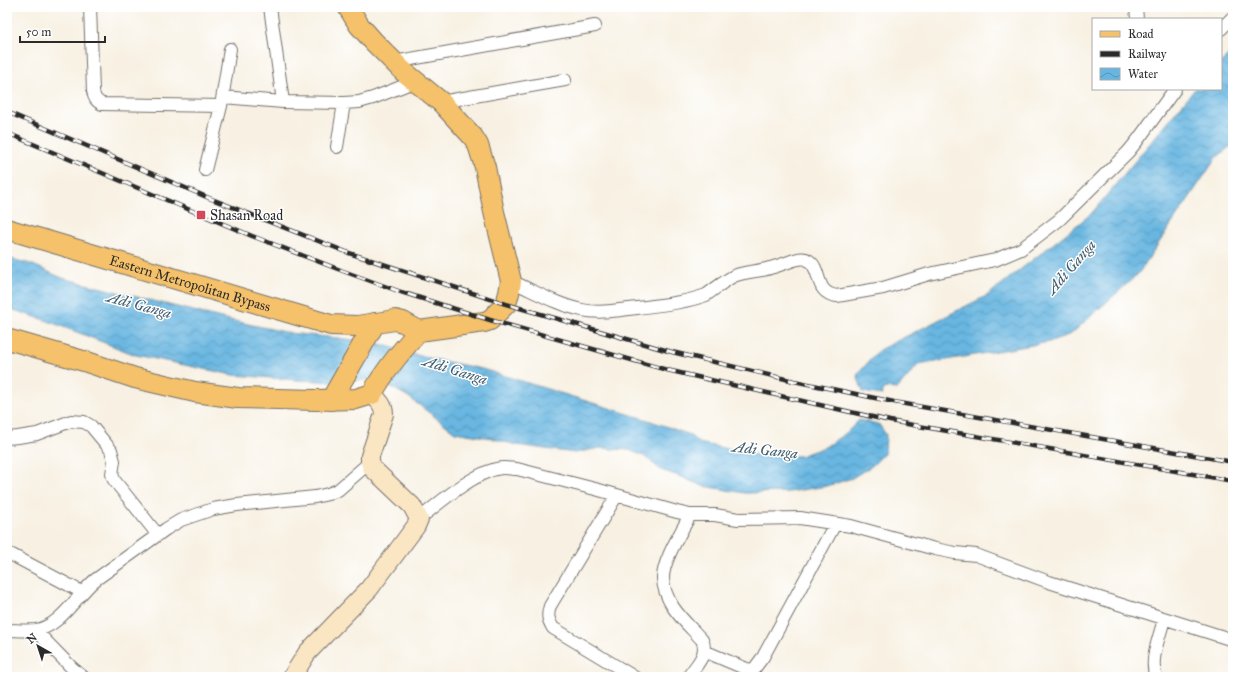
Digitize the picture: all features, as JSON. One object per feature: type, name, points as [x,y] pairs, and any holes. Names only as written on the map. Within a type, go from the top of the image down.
[{"type":"main road","points":[[7,339],[135,378],[195,392],[238,398],[336,391],[356,399],[375,389],[405,347],[419,331],[461,326],[490,320],[506,304],[511,281],[494,212],[485,167],[478,145],[473,137],[441,102],[394,62],[359,25],[348,7]]},
{"type":"main road","name":"Eastern Metropolitan Bypass","points":[[7,229],[331,324],[372,328],[394,320],[403,322],[419,331]]},
{"type":"main road","points":[[336,391],[372,328]]},
{"type":"main road","points":[[292,677],[307,653],[369,589],[416,526],[419,519],[412,506],[372,468],[370,456],[384,414],[384,409],[375,389]]},
{"type":"street","points":[[90,7],[93,91],[94,97],[102,104],[359,102],[374,98],[416,81]]},
{"type":"street","points":[[270,7],[282,102]]},
{"type":"street","points":[[1136,7],[1137,18]]},
{"type":"street","points":[[1222,28],[1233,17]]},
{"type":"street","points":[[394,62],[595,26]]},
{"type":"street","points":[[205,170],[222,102],[230,49]]},
{"type":"street","points":[[441,102],[565,80]]},
{"type":"street","points":[[511,281],[567,306],[594,312],[610,312],[670,304],[701,297],[733,276],[742,273],[770,269],[799,258],[804,258],[813,264],[825,292],[830,295],[837,296],[883,288],[929,274],[995,260],[1021,249],[1059,220],[1132,146],[1174,90]]},
{"type":"street","points":[[337,147],[344,103]]},
{"type":"street","points":[[7,438],[37,434],[71,421],[84,422],[91,426],[111,450],[114,456],[112,474],[114,480],[158,535]]},
{"type":"street","points":[[7,630],[35,630],[44,628],[58,619],[95,580],[181,520],[213,509],[315,497],[328,494],[342,487],[370,462]]},
{"type":"street","points":[[419,519],[470,481],[488,471],[503,468],[517,469],[690,515],[714,515],[738,519],[800,518],[852,526],[955,553],[976,555],[1049,582],[1233,640]]},
{"type":"street","points":[[617,495],[550,606],[548,613],[549,621],[553,628],[634,677]]},
{"type":"street","points":[[688,677],[703,655],[704,645],[702,640],[673,607],[667,595],[663,579],[664,570],[669,558],[690,515]]},
{"type":"street","points":[[704,651],[749,670],[754,669],[763,657],[835,524]]},
{"type":"street","points":[[7,554],[12,555],[82,592]]},
{"type":"street","points":[[1156,677],[1153,661],[1164,618]]},
{"type":"street","points":[[35,630],[71,667],[83,677]]},
{"type":"water","name":"Adi Ganga","points":[[1233,53],[1233,144],[1216,158],[1138,274],[1071,334],[1049,342],[918,365],[897,389],[884,388],[882,395],[863,392],[857,375],[879,350],[988,295],[1091,214],[1194,90],[1222,90],[1222,61]]},
{"type":"water","name":"Adi Ganga","points":[[7,258],[31,264],[62,278],[225,319],[290,333],[373,342],[424,357],[482,369],[645,419],[688,434],[699,443],[757,455],[800,456],[825,447],[846,433],[859,420],[879,424],[886,435],[885,453],[873,465],[852,478],[827,486],[788,492],[745,493],[703,486],[661,470],[644,456],[629,450],[599,448],[575,453],[516,445],[491,438],[455,432],[407,396],[377,379],[343,382],[233,375],[136,355],[48,321],[7,308]]},
{"type":"railway","points":[[7,112],[209,198],[349,253],[506,304],[672,352],[794,381],[894,402],[1233,462]]},
{"type":"railway","points":[[7,133],[252,236],[401,292],[490,320],[667,370],[890,421],[1233,481]]},
{"type":"place","name":"Shasan Road","points":[[201,215]]}]
